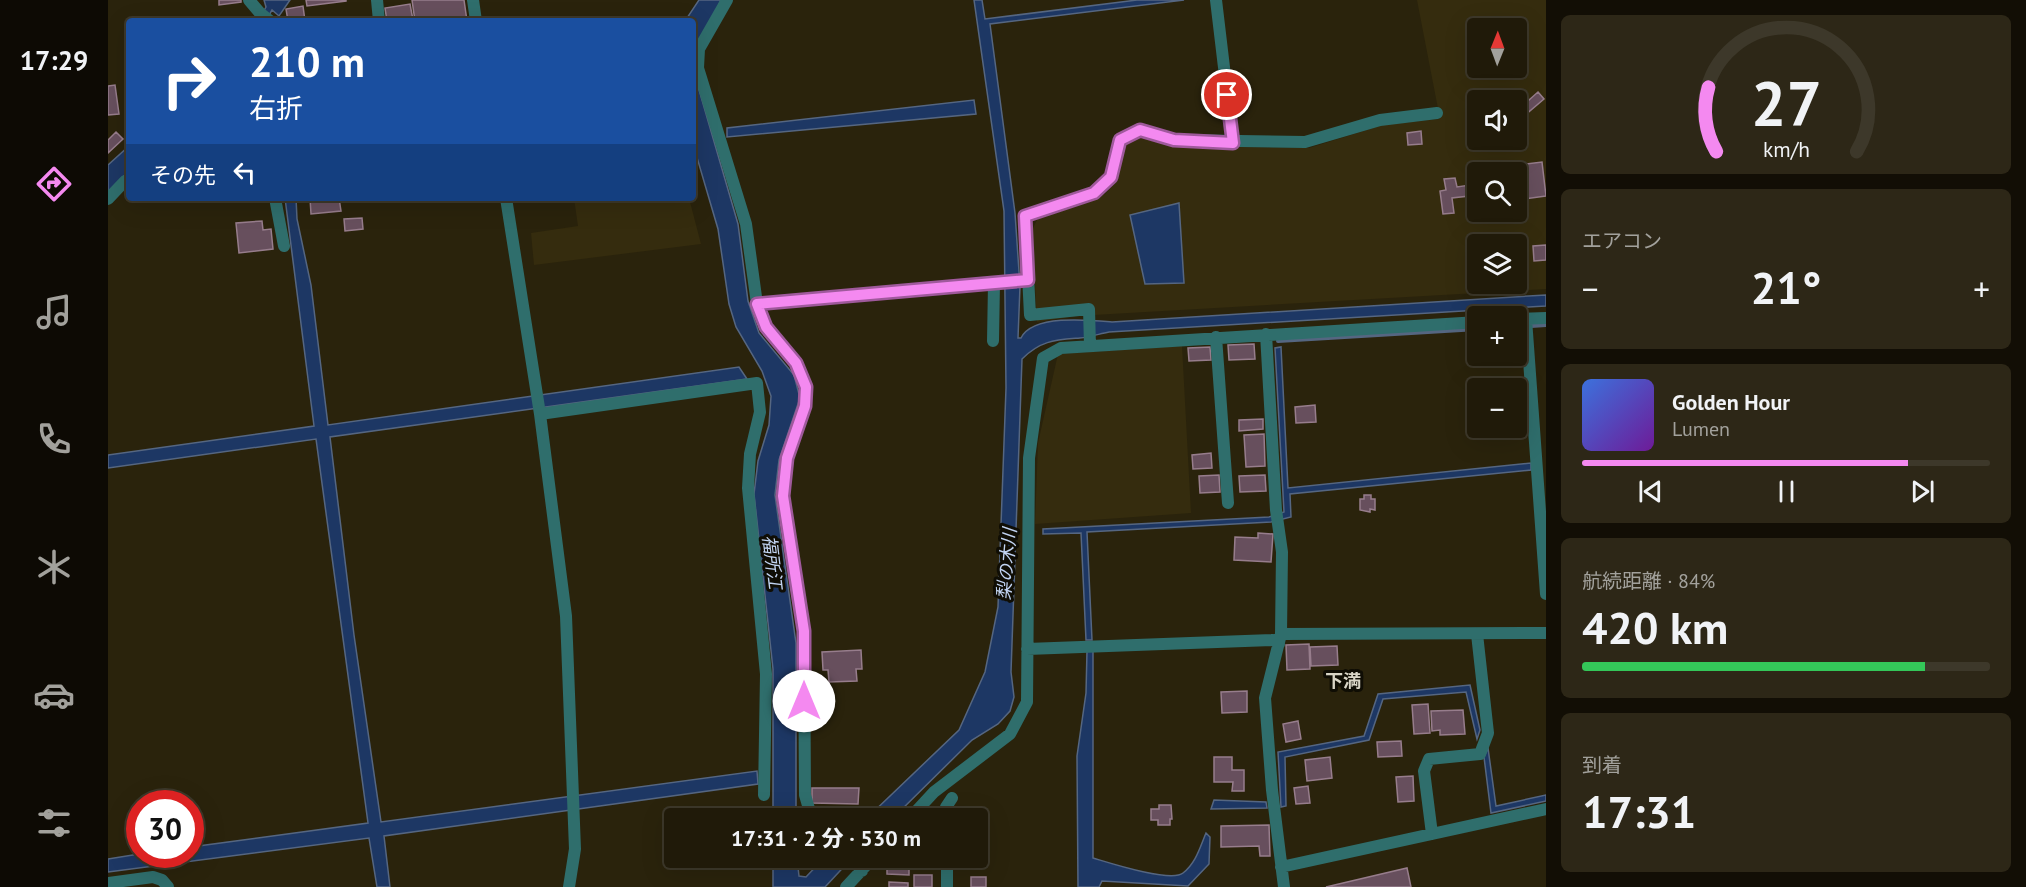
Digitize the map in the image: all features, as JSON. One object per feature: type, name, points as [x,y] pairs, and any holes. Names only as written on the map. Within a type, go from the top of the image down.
[{"type":"street","points":[[249,0],[266,18]]},
{"type":"street","points":[[377,0],[379,18]]},
{"type":"street","points":[[473,0],[476,18]]},
{"type":"street","points":[[726,0],[699,49],[699,68],[746,224],[757,304],[766,327],[796,363],[806,387],[805,406],[787,458],[783,496],[804,631],[805,795],[809,808]]},
{"type":"street","points":[[1216,0],[1233,143]]},
{"type":"street","points":[[1090,346],[1089,309],[1030,315],[1025,216],[1094,193],[1111,177],[1120,140],[1140,130],[1174,140],[1233,143],[1305,142],[1380,120],[1437,113]]},
{"type":"street","points":[[108,199],[126,180]]},
{"type":"street","points":[[276,201],[284,246]]},
{"type":"street","points":[[506,201],[540,414],[566,616],[575,849],[569,887]]},
{"type":"street","points":[[757,304],[1028,280]]},
{"type":"street","points":[[993,341],[994,283]]},
{"type":"street","points":[[1527,322],[1546,318]]},
{"type":"street","points":[[919,808],[934,792],[1010,734],[1027,702],[1029,459],[1043,358],[1061,348],[1467,323]]},
{"type":"street","points":[[1266,334],[1277,516],[1282,552],[1280,639],[1265,698],[1272,790],[1284,887]]},
{"type":"street","points":[[1216,338],[1228,503]]},
{"type":"street","points":[[1527,364],[1546,594]]},
{"type":"street","points":[[540,414],[757,383],[760,412],[750,454],[748,488],[766,674],[764,795]]},
{"type":"street","points":[[1027,648],[1546,633]]},
{"type":"street","points":[[1432,834],[1424,771],[1429,759],[1480,754],[1488,732],[1478,634]]},
{"type":"street","points":[[946,808],[952,798]]},
{"type":"street","points":[[1281,867],[1546,809]]},
{"type":"street","points":[[846,887],[865,868]]},
{"type":"street","points":[[947,868],[947,887]]},
{"type":"street","points":[[108,883],[153,877],[162,880],[168,887]]},
{"type":"shaded area","points":[[1417,0],[1546,0],[1546,289],[1527,290],[1527,234],[1467,234],[1467,294],[1076,316],[1037,322],[1032,230],[1039,216],[1105,194],[1117,181],[1125,144],[1139,137],[1170,146],[1309,148],[1383,125],[1440,119]]},
{"type":"shaded area","points":[[574,201],[690,201],[701,244],[534,265],[531,233],[578,226]]},
{"type":"shaded area","points":[[1182,346],[1191,513],[1035,524],[1038,443],[1058,354]]},
{"type":"water","points":[[264,0],[290,0],[279,16],[272,10],[268,18],[260,18],[266,7]]},
{"type":"water","points":[[699,0],[721,0],[696,54],[696,18],[687,18]]},
{"type":"water","name":"梨の木川","points":[[974,0],[982,0],[985,19],[1137,0],[1184,0],[990,24],[1015,213],[1020,286],[1018,338],[1037,325],[1063,320],[1112,322],[1546,295],[1546,306],[1467,306],[1467,311],[1109,332],[1084,338],[1049,342],[1029,353],[1022,359],[1011,672],[1014,697],[1010,711],[998,724],[972,740],[903,808],[877,808],[959,730],[985,672],[998,607],[1006,388],[1004,211]]},
{"type":"water","name":"福所江","points":[[696,79],[738,224],[748,301],[759,333],[794,375],[800,398],[779,460],[775,495],[796,643],[796,808],[773,808],[773,669],[754,494],[758,461],[769,425],[771,396],[762,371],[736,327],[729,304],[718,229],[696,154]]},
{"type":"water","points":[[974,100],[976,114],[727,137],[727,128]]},
{"type":"water","points":[[126,149],[126,174],[108,192],[108,165]]},
{"type":"water","points":[[285,201],[296,201],[297,219],[311,285],[328,425],[739,367],[747,379],[330,437],[354,635],[381,822],[757,771],[758,784],[384,836],[390,887],[377,887],[369,838],[204,859],[204,845],[368,823],[316,439],[108,468],[108,455],[314,426]]},
{"type":"water","points":[[1179,203],[1184,283],[1145,284],[1130,215]]},
{"type":"water","points":[[1281,347],[1288,488],[1531,463],[1531,470],[1290,494],[1291,517],[1271,522],[1087,532],[1092,640],[1086,640],[1081,533],[1043,534],[1043,529],[1269,517],[1284,512],[1275,348]]},
{"type":"water","points":[[1087,651],[1093,651],[1093,858],[1154,874],[1176,875],[1183,873],[1191,864],[1206,833],[1210,837],[1209,864],[1188,886],[1102,881],[1099,887],[1078,887],[1077,756],[1086,693]]},
{"type":"water","points":[[1470,685],[1480,730],[1477,739],[1466,692],[1383,699],[1369,740],[1285,757],[1286,806],[1281,807],[1278,752],[1364,736],[1378,694]]},
{"type":"water","points":[[1488,748],[1496,806],[1546,795],[1546,801],[1491,813],[1484,757]]},
{"type":"water","points":[[1214,800],[1266,802],[1267,808],[1211,809]]},
{"type":"water","points":[[126,856],[126,868],[139,868],[108,872],[108,859]]},
{"type":"water","points":[[773,868],[798,868],[799,876],[806,877],[815,868],[843,868],[825,887],[773,887]]},
{"type":"building","points":[[219,0],[241,0],[241,2],[219,5]]},
{"type":"building","points":[[306,0],[346,0],[346,1],[307,6]]},
{"type":"building","points":[[412,0],[464,0],[467,18],[415,18]]},
{"type":"building","points":[[410,4],[413,18],[387,18],[385,8]]},
{"type":"building","points":[[303,6],[305,18],[288,18],[286,9]]},
{"type":"building","points":[[115,85],[119,114],[108,115],[108,86]]},
{"type":"building","points":[[1538,92],[1544,99],[1527,113],[1527,102]]},
{"type":"building","points":[[1421,131],[1422,144],[1408,145],[1407,133]]},
{"type":"building","points":[[116,132],[123,139],[108,153],[108,140]]},
{"type":"building","points":[[1542,162],[1546,196],[1527,199],[1527,164]]},
{"type":"building","points":[[1455,178],[1457,187],[1467,186],[1467,196],[1452,198],[1454,213],[1443,214],[1440,191],[1446,190],[1444,179]]},
{"type":"building","points":[[310,201],[339,201],[341,211],[311,214]]},
{"type":"building","points":[[362,218],[363,229],[345,231],[344,219]]},
{"type":"building","points":[[262,221],[263,230],[271,229],[273,249],[239,253],[236,223]]},
{"type":"building","points":[[1546,245],[1546,260],[1534,261],[1533,246]]},
{"type":"building","points":[[1254,344],[1255,359],[1229,360],[1228,345]]},
{"type":"building","points":[[1210,347],[1211,360],[1189,361],[1188,348]]},
{"type":"building","points":[[1315,405],[1316,422],[1296,423],[1295,407]]},
{"type":"building","points":[[1263,419],[1263,429],[1239,431],[1239,420]]},
{"type":"building","points":[[1264,434],[1265,466],[1246,467],[1244,435]]},
{"type":"building","points":[[1211,453],[1212,468],[1193,469],[1192,455]]},
{"type":"building","points":[[1219,475],[1220,492],[1200,493],[1199,476]]},
{"type":"building","points":[[1265,475],[1266,491],[1240,492],[1239,476]]},
{"type":"building","points":[[1364,495],[1371,495],[1371,499],[1375,499],[1375,510],[1370,509],[1370,512],[1360,510],[1360,499],[1364,499]]},
{"type":"building","points":[[1258,533],[1273,534],[1271,562],[1234,560],[1235,537],[1258,538]]},
{"type":"building","points":[[1309,644],[1310,669],[1287,670],[1286,645]]},
{"type":"building","points":[[1337,646],[1338,665],[1311,666],[1310,647]]},
{"type":"building","points":[[861,650],[862,669],[856,669],[857,681],[829,682],[828,670],[823,670],[822,652]]},
{"type":"building","points":[[1247,691],[1247,712],[1222,713],[1221,692]]},
{"type":"building","points":[[1428,704],[1430,733],[1414,734],[1412,705]]},
{"type":"building","points":[[1463,710],[1465,734],[1440,735],[1440,730],[1432,731],[1431,711]]},
{"type":"building","points":[[1298,721],[1301,739],[1286,742],[1283,724]]},
{"type":"building","points":[[1401,741],[1402,756],[1378,757],[1377,742]]},
{"type":"building","points":[[1214,757],[1232,757],[1232,770],[1244,770],[1244,791],[1232,791],[1233,782],[1214,782]]},
{"type":"building","points":[[1330,757],[1332,778],[1307,781],[1305,760]]},
{"type":"building","points":[[1413,776],[1414,801],[1398,802],[1396,777]]},
{"type":"building","points":[[1308,786],[1310,803],[1296,804],[1294,788]]},
{"type":"building","points":[[812,788],[859,788],[858,804],[812,803]]},
{"type":"building","points":[[1159,805],[1171,805],[1170,825],[1158,825],[1158,820],[1151,820],[1151,809],[1159,809]]},
{"type":"building","points":[[1269,825],[1270,856],[1260,856],[1259,846],[1221,847],[1221,826]]},
{"type":"building","points":[[887,868],[909,868],[909,875],[887,874]]},
{"type":"building","points":[[1407,868],[1411,887],[1326,887]]},
{"type":"building","points":[[914,875],[932,875],[932,887],[914,887]]},
{"type":"building","points":[[971,877],[986,877],[986,887],[971,887]]},
{"type":"building","points":[[889,882],[908,883],[908,887],[889,887]]},
{"type":"waterway","points":[[1527,326],[1546,325]]},
{"type":"waterway","points":[[1278,341],[1467,330]]},
{"type":"district","name":"下満","points":[[1343,681]]},
{"type":"route","points":[[804,701],[804,631],[783,496],[787,458],[805,406],[806,387],[796,363],[766,327],[757,304],[1028,280],[1025,216],[1094,193],[1111,177],[1120,140],[1140,130],[1174,140],[1233,143],[1227,95]]}]
